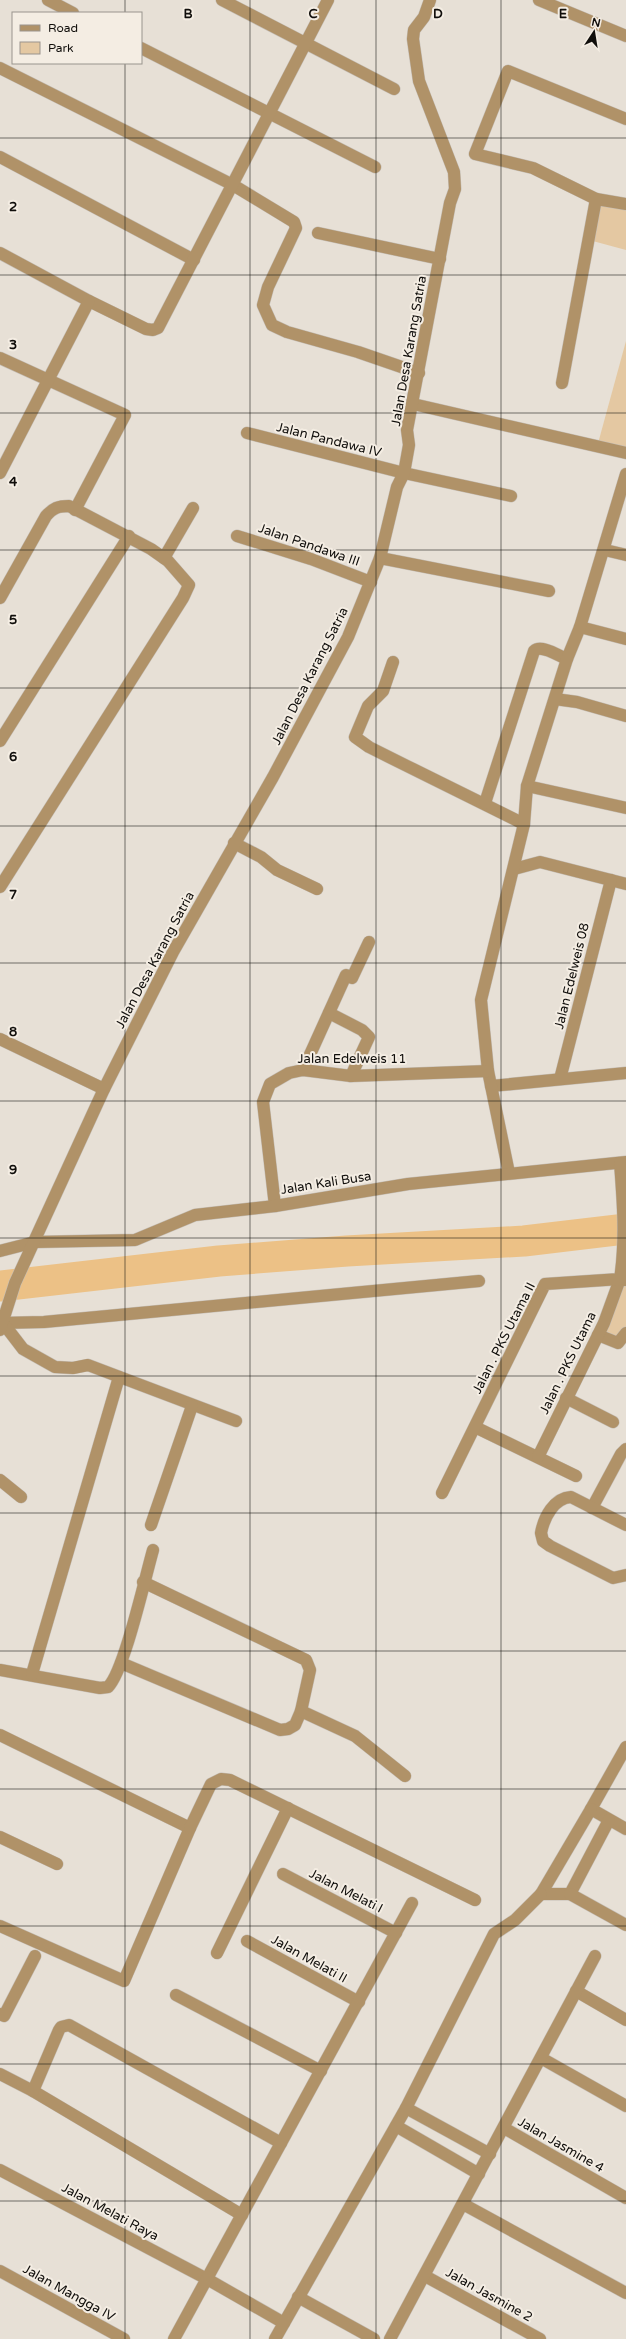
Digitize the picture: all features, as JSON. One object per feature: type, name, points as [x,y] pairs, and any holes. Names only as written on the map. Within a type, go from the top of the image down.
[{"type":"street","points":[[48,0],[71,12]]},
{"type":"street","points":[[222,0],[394,89]]},
{"type":"street","points":[[0,252],[89,301],[146,329],[156,329],[160,326],[328,0]]},
{"type":"street","name":"Jalan Desa Karang Satria","points":[[1,1325],[14,1284],[35,1242],[104,1089],[173,952],[273,777],[348,637],[380,558],[397,487],[404,473],[410,445],[407,430],[450,203],[455,189],[454,172],[449,157],[419,81],[413,39],[414,30],[424,17],[430,0]]},
{"type":"street","points":[[539,0],[626,36]]},
{"type":"street","points":[[142,49],[269,115],[375,167]]},
{"type":"street","points":[[0,68],[232,185],[294,222],[296,228],[268,287],[263,305],[272,325],[287,332],[358,352],[418,373]]},
{"type":"street","points":[[626,118],[508,71],[475,154],[533,168],[596,199],[626,204]]},
{"type":"street","points":[[0,158],[194,260]]},
{"type":"street","points":[[562,383],[596,199]]},
{"type":"street","points":[[318,233],[440,259]]},
{"type":"street","points":[[0,473],[46,381],[89,301]]},
{"type":"street","points":[[0,358],[46,381],[125,415],[75,510]]},
{"type":"street","points":[[413,404],[626,453]]},
{"type":"street","name":"Jalan Pandawa IV","points":[[247,434],[404,473],[510,496]]},
{"type":"street","points":[[509,1173],[488,1070],[481,1000],[524,824],[527,786],[605,550],[626,475]]},
{"type":"street","points":[[0,598],[46,516],[57,507],[69,506],[130,536],[164,558],[188,582],[188,588],[0,887]]},
{"type":"street","points":[[164,558],[193,508]]},
{"type":"street","points":[[0,741],[130,536]]},
{"type":"street","name":"Jalan Pandawa III","points":[[237,536],[311,559],[371,582]]},
{"type":"street","points":[[605,550],[626,555]]},
{"type":"street","points":[[380,558],[549,590]]},
{"type":"street","points":[[580,627],[626,639]]},
{"type":"street","points":[[486,803],[534,651],[538,648],[543,649],[568,659]]},
{"type":"street","points":[[393,662],[383,691],[368,706],[355,737],[407,766],[486,803],[524,824]]},
{"type":"street","points":[[555,699],[577,702],[626,716]]},
{"type":"street","points":[[527,786],[626,808]]},
{"type":"street","points":[[234,843],[261,857],[277,870],[317,888]]},
{"type":"street","points":[[514,869],[540,862],[626,884]]},
{"type":"street","name":"Jalan Edelweis 08","points":[[560,1079],[611,880]]},
{"type":"street","points":[[303,1070],[346,975],[352,978],[369,942]]},
{"type":"street","points":[[329,1014],[362,1030],[370,1036],[351,1076]]},
{"type":"street","points":[[0,1039],[104,1089]]},
{"type":"street","name":"Jalan Edelweis 11","points":[[275,1206],[263,1102],[270,1084],[289,1073],[303,1070],[351,1076],[488,1070]]},
{"type":"street","points":[[491,1086],[626,1073]]},
{"type":"street","name":"Jalan Kali Busa","points":[[0,1251],[35,1242],[135,1240],[195,1215],[275,1206],[408,1184],[623,1162]]},
{"type":"street","name":"Jalan . PKS Utama","points":[[538,1458],[598,1335],[623,1279],[623,1162]]},
{"type":"street","name":"Jalan . PKS Utama II","points":[[442,1493],[545,1284],[623,1279]]},
{"type":"street","points":[[1,1325],[479,1280]]},
{"type":"street","points":[[1,1325],[23,1349],[55,1367],[73,1368],[88,1365],[192,1406],[236,1421]]},
{"type":"street","points":[[598,1335],[622,1345],[626,1333]]},
{"type":"street","points":[[32,1674],[119,1377]]},
{"type":"street","points":[[566,1398],[613,1422]]},
{"type":"street","points":[[151,1525],[192,1406]]},
{"type":"street","points":[[475,1427],[576,1476]]},
{"type":"street","points":[[592,1508],[621,1454],[626,1449]]},
{"type":"street","points":[[0,1480],[21,1497]]},
{"type":"street","points":[[626,1525],[571,1496],[562,1497],[553,1505],[542,1526],[541,1533],[543,1541],[614,1578],[626,1575]]},
{"type":"street","points":[[0,1670],[32,1674],[100,1688],[108,1687],[114,1682],[121,1663],[153,1550]]},
{"type":"street","points":[[121,1663],[280,1730],[295,1725],[301,1711],[310,1670],[306,1660],[143,1582]]},
{"type":"street","points":[[301,1711],[355,1736],[405,1776]]},
{"type":"street","points":[[0,1735],[190,1828]]},
{"type":"street","points":[[275,2339],[406,2108],[494,1934],[515,1920],[541,1894],[626,1747]]},
{"type":"street","points":[[0,1926],[124,1981],[207,1789],[211,1784],[221,1779],[230,1780],[475,1900]]},
{"type":"street","points":[[217,1953],[288,1808]]},
{"type":"street","points":[[591,1809],[626,1829]]},
{"type":"street","points":[[570,1894],[609,1820]]},
{"type":"street","points":[[0,1838],[57,1864]]},
{"type":"street","name":"Jalan Melati I","points":[[283,1874],[396,1933]]},
{"type":"street","points":[[541,1894],[570,1894],[626,1925]]},
{"type":"street","points":[[174,2339],[412,1903]]},
{"type":"street","name":"Jalan Melati II","points":[[247,1941],[358,2002]]},
{"type":"street","points":[[1,2018],[35,1956]]},
{"type":"street","points":[[390,2339],[596,1956]]},
{"type":"street","points":[[576,1991],[626,2020]]},
{"type":"street","points":[[176,1995],[321,2071]]},
{"type":"street","points":[[33,2091],[59,2030],[61,2027],[69,2025],[281,2143]]},
{"type":"street","points":[[541,2058],[626,2106]]},
{"type":"street","points":[[0,2074],[33,2091],[242,2215]]},
{"type":"street","points":[[406,2108],[490,2154]]},
{"type":"street","points":[[396,2126],[479,2174]]},
{"type":"street","name":"Jalan Jasmine 4","points":[[504,2128],[626,2198]]},
{"type":"street","name":"Jalan Melati Raya","points":[[0,2170],[207,2279],[284,2323]]},
{"type":"street","points":[[463,2204],[626,2293]]},
{"type":"street","name":"Jalan Mangga IV","points":[[0,2271],[124,2339]]},
{"type":"street","name":"Jalan Jasmine 2","points":[[425,2276],[540,2339]]},
{"type":"street","points":[[298,2297],[374,2339]]},
{"type":"green space","points":[[596,199],[626,204],[626,250],[589,240]]},
{"type":"green space","points":[[626,341],[626,453],[597,447]]},
{"type":"green space","points":[[626,1280],[626,1333],[618,1343],[598,1335]]},
{"type":"waterway","points":[[0,1286],[219,1261],[347,1251],[524,1241],[626,1229]]}]
